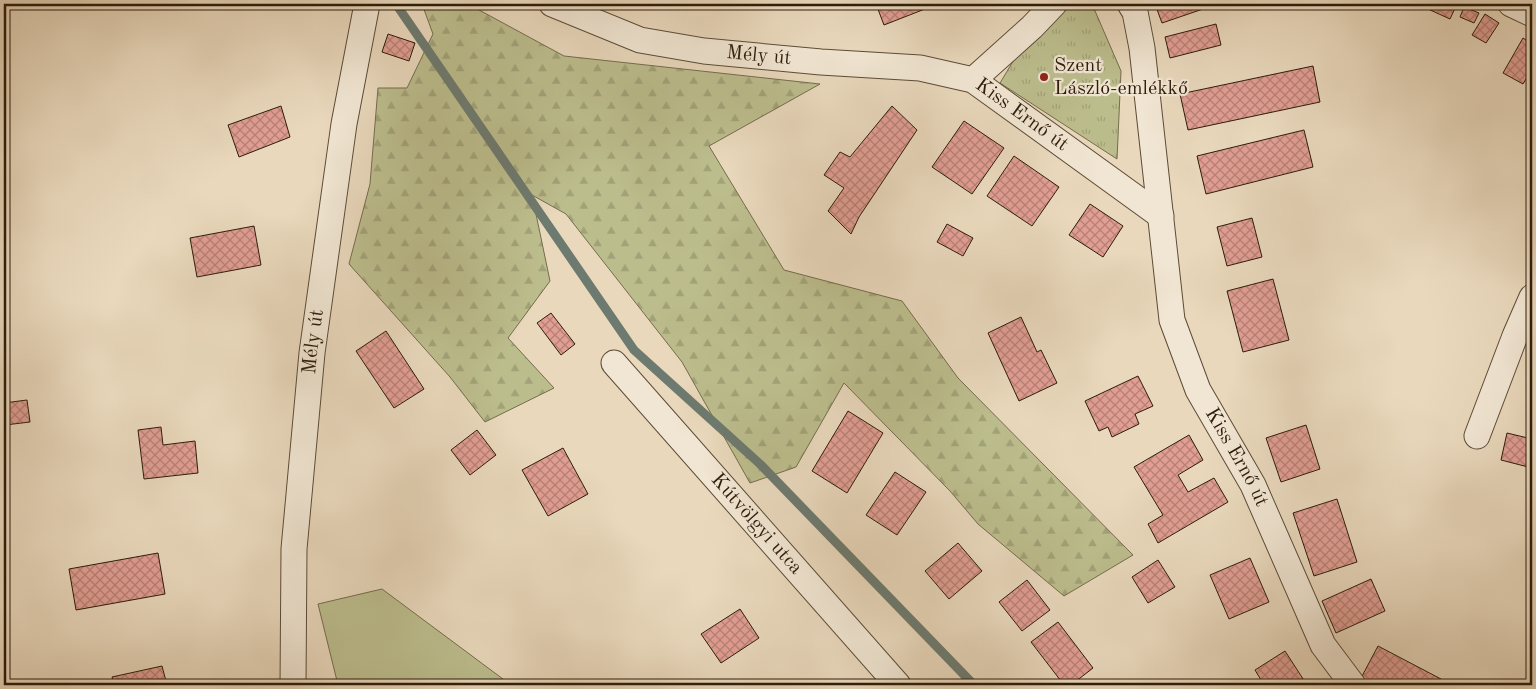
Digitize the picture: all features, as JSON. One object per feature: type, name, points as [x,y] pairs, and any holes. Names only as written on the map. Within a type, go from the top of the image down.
[{"type":"street","name":"Mély út","points":[[293,685],[294,549],[312,353],[344,124],[367,4]]},
{"type":"street","name":"Mély út","points":[[552,4],[640,40],[714,52],[821,62],[920,68],[973,80]]},
{"type":"street","name":"Kiss Ernő út","points":[[1054,4],[1032,27],[973,80],[1161,216]]},
{"type":"street","name":"Kiss Ernő út","points":[[1130,4],[1135,12],[1142,48],[1172,320],[1198,390],[1252,485],[1323,644],[1353,685]]},
{"type":"street","points":[[1511,4],[1532,14]]},
{"type":"street","points":[[1476,436],[1532,297]]},
{"type":"street","name":"Kútvölgyi utca","points":[[614,363],[898,685]]},
{"type":"green space","points":[[422,4],[468,4],[564,56],[820,84],[709,146],[784,270],[902,301],[958,378],[1133,555],[1064,596],[978,524],[950,491],[844,383],[796,467],[750,483],[682,362],[566,214],[532,195],[550,281],[508,338],[554,388],[485,422],[450,377],[349,264],[370,184],[378,88],[407,88],[433,34]]},
{"type":"green space","points":[[1084,4],[1092,4],[1121,71],[1117,159],[1000,83],[1039,18]]},
{"type":"green space","points":[[382,589],[511,685],[338,685],[318,604]]},
{"type":"building","points":[[876,4],[928,4],[930,7],[884,25]]},
{"type":"building","points":[[1155,4],[1201,4],[1203,9],[1162,23]]},
{"type":"building","points":[[1417,4],[1457,4],[1450,19]]},
{"type":"building","points":[[1464,7],[1479,13],[1474,23],[1460,17]]},
{"type":"building","points":[[1485,14],[1499,23],[1486,43],[1472,35]]},
{"type":"building","points":[[1216,24],[1221,45],[1170,58],[1165,37]]},
{"type":"building","points":[[388,34],[415,43],[409,61],[382,52]]},
{"type":"building","points":[[1523,38],[1532,44],[1532,69],[1523,84],[1503,73]]},
{"type":"building","points":[[1313,66],[1320,102],[1188,130],[1180,94]]},
{"type":"building","points":[[281,106],[290,137],[239,157],[228,125]]},
{"type":"building","points":[[892,106],[917,130],[859,217],[851,234],[828,211],[844,188],[824,175],[840,152],[850,157]]},
{"type":"building","points":[[964,121],[1004,148],[972,194],[932,167]]},
{"type":"building","points":[[1304,130],[1313,167],[1206,194],[1197,156]]},
{"type":"building","points":[[1014,156],[1059,187],[1032,226],[987,196]]},
{"type":"building","points":[[1532,180],[1532,201],[1527,199]]},
{"type":"building","points":[[1090,204],[1123,226],[1103,257],[1069,235]]},
{"type":"building","points":[[1252,218],[1262,257],[1227,266],[1217,227]]},
{"type":"building","points":[[947,224],[973,238],[963,256],[937,242]]},
{"type":"building","points":[[254,226],[261,265],[197,277],[190,238]]},
{"type":"building","points":[[1273,279],[1289,340],[1243,352],[1227,291]]},
{"type":"building","points":[[551,313],[575,344],[561,355],[537,323]]},
{"type":"building","points":[[1021,317],[1037,352],[1041,350],[1057,383],[1019,401],[988,333]]},
{"type":"building","points":[[386,331],[424,389],[394,408],[356,351]]},
{"type":"building","points":[[1138,376],[1153,406],[1135,414],[1139,424],[1112,437],[1108,427],[1099,431],[1085,401]]},
{"type":"building","points":[[27,400],[30,422],[5,425],[4,403]]},
{"type":"building","points":[[848,411],[883,433],[847,493],[812,471]]},
{"type":"building","points":[[1306,425],[1320,469],[1281,482],[1266,438]]},
{"type":"building","points":[[161,427],[163,445],[195,441],[198,473],[144,479],[138,430]]},
{"type":"building","points":[[477,430],[496,455],[470,475],[451,450]]},
{"type":"building","points":[[1507,433],[1532,439],[1532,468],[1501,460]]},
{"type":"building","points":[[1189,435],[1203,460],[1178,475],[1188,492],[1214,478],[1228,502],[1158,543],[1148,524],[1163,515],[1134,467]]},
{"type":"building","points":[[563,448],[588,494],[548,516],[522,470]]},
{"type":"building","points":[[895,472],[926,492],[897,535],[866,515]]},
{"type":"building","points":[[1337,499],[1357,562],[1314,576],[1293,513]]},
{"type":"building","points":[[958,543],[982,571],[949,599],[925,571]]},
{"type":"building","points":[[158,553],[165,594],[76,610],[69,569]]},
{"type":"building","points":[[1250,558],[1269,602],[1229,619],[1210,575]]},
{"type":"building","points":[[1158,560],[1175,587],[1148,603],[1132,577]]},
{"type":"building","points":[[1371,579],[1385,611],[1336,633],[1322,601]]},
{"type":"building","points":[[1027,580],[1050,610],[1022,631],[999,602]]},
{"type":"building","points":[[740,609],[759,638],[721,663],[701,634]]},
{"type":"building","points":[[1058,622],[1093,668],[1071,685],[1064,685],[1031,642]]},
{"type":"building","points":[[1378,646],[1441,679],[1438,685],[1374,685],[1361,678]]},
{"type":"building","points":[[1285,651],[1307,685],[1264,685],[1255,670]]},
{"type":"building","points":[[162,666],[167,685],[114,685],[112,677]]},
{"type":"waterway","points":[[398,4],[398,7],[634,350],[760,464],[974,685]]},
{"type":"place","name":"Szent László-emlékkő","points":[[1044,77]]}]
